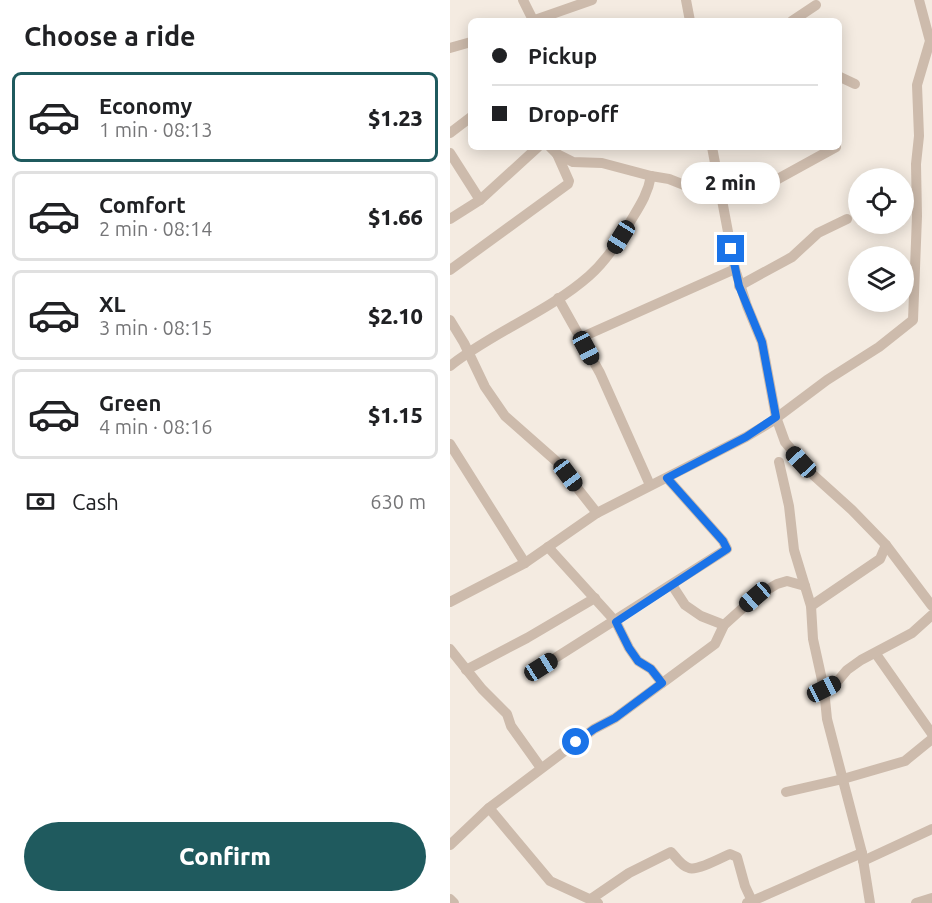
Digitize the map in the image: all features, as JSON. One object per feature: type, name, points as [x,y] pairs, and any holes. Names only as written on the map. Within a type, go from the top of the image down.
[{"type":"street","points":[[523,0],[532,18]]},
{"type":"street","points":[[541,18],[592,0]]},
{"type":"street","points":[[686,0],[689,18]]},
{"type":"street","points":[[450,602],[525,563],[597,513],[746,437],[827,380],[879,347],[913,320],[917,216],[916,164],[919,136],[917,85],[930,41],[919,0]]},
{"type":"street","points":[[923,12],[924,0]]},
{"type":"street","points":[[796,18],[816,5]]},
{"type":"street","points":[[450,48],[468,43]]},
{"type":"street","points":[[842,78],[855,84]]},
{"type":"street","points":[[450,133],[468,119]]},
{"type":"street","points":[[450,219],[480,200],[535,150]]},
{"type":"street","points":[[553,150],[573,162],[602,164],[669,179],[722,200],[741,195],[776,180],[832,150]]},
{"type":"street","points":[[450,270],[568,184],[569,181],[553,150]]},
{"type":"street","points":[[713,150],[739,286],[762,342],[776,417],[785,442],[791,451],[886,545],[932,606]]},
{"type":"street","points":[[450,153],[480,200]]},
{"type":"street","points":[[450,366],[468,351],[558,298],[588,277],[613,249],[645,197],[651,176]]},
{"type":"street","points":[[739,286],[792,257],[818,233],[847,219]]},
{"type":"street","points":[[580,338],[735,269]]},
{"type":"street","points":[[558,298],[600,373],[650,485]]},
{"type":"street","points":[[450,320],[485,387],[505,416],[556,461],[597,513]]},
{"type":"street","points":[[450,444],[525,563]]},
{"type":"street","points":[[779,462],[789,506],[794,550],[811,606],[813,639],[824,689],[827,719],[863,857],[870,903]]},
{"type":"street","points":[[541,667],[616,622],[727,549],[723,541],[667,478]]},
{"type":"street","points":[[811,606],[871,567],[880,559],[886,545]]},
{"type":"street","points":[[548,547],[616,622],[638,661],[651,669],[662,683]]},
{"type":"street","points":[[450,845],[489,808],[541,768],[594,729],[615,718],[715,644],[724,625],[755,597],[787,581],[805,586]]},
{"type":"street","points":[[672,585],[685,605],[701,616],[724,625]]},
{"type":"street","points":[[466,670],[595,598]]},
{"type":"street","points":[[824,689],[836,683],[847,670],[861,660],[912,633],[932,615]]},
{"type":"street","points":[[450,649],[486,694],[507,714],[511,726],[541,768]]},
{"type":"street","points":[[876,654],[932,734]]},
{"type":"street","points":[[786,792],[905,761],[932,740]]},
{"type":"street","points":[[489,808],[550,880],[595,901],[629,873],[671,852],[681,864],[690,869],[730,854],[737,857],[749,902],[777,892],[812,873],[863,857],[932,829]]},
{"type":"street","points":[[916,903],[932,898]]},
{"type":"street","points":[[450,899],[454,903]]},
{"type":"route","points":[[576,742],[615,718],[662,683],[651,669],[638,661],[616,622],[727,549],[723,541],[667,478],[746,437],[776,417],[767,360],[739,286],[731,249]]}]
